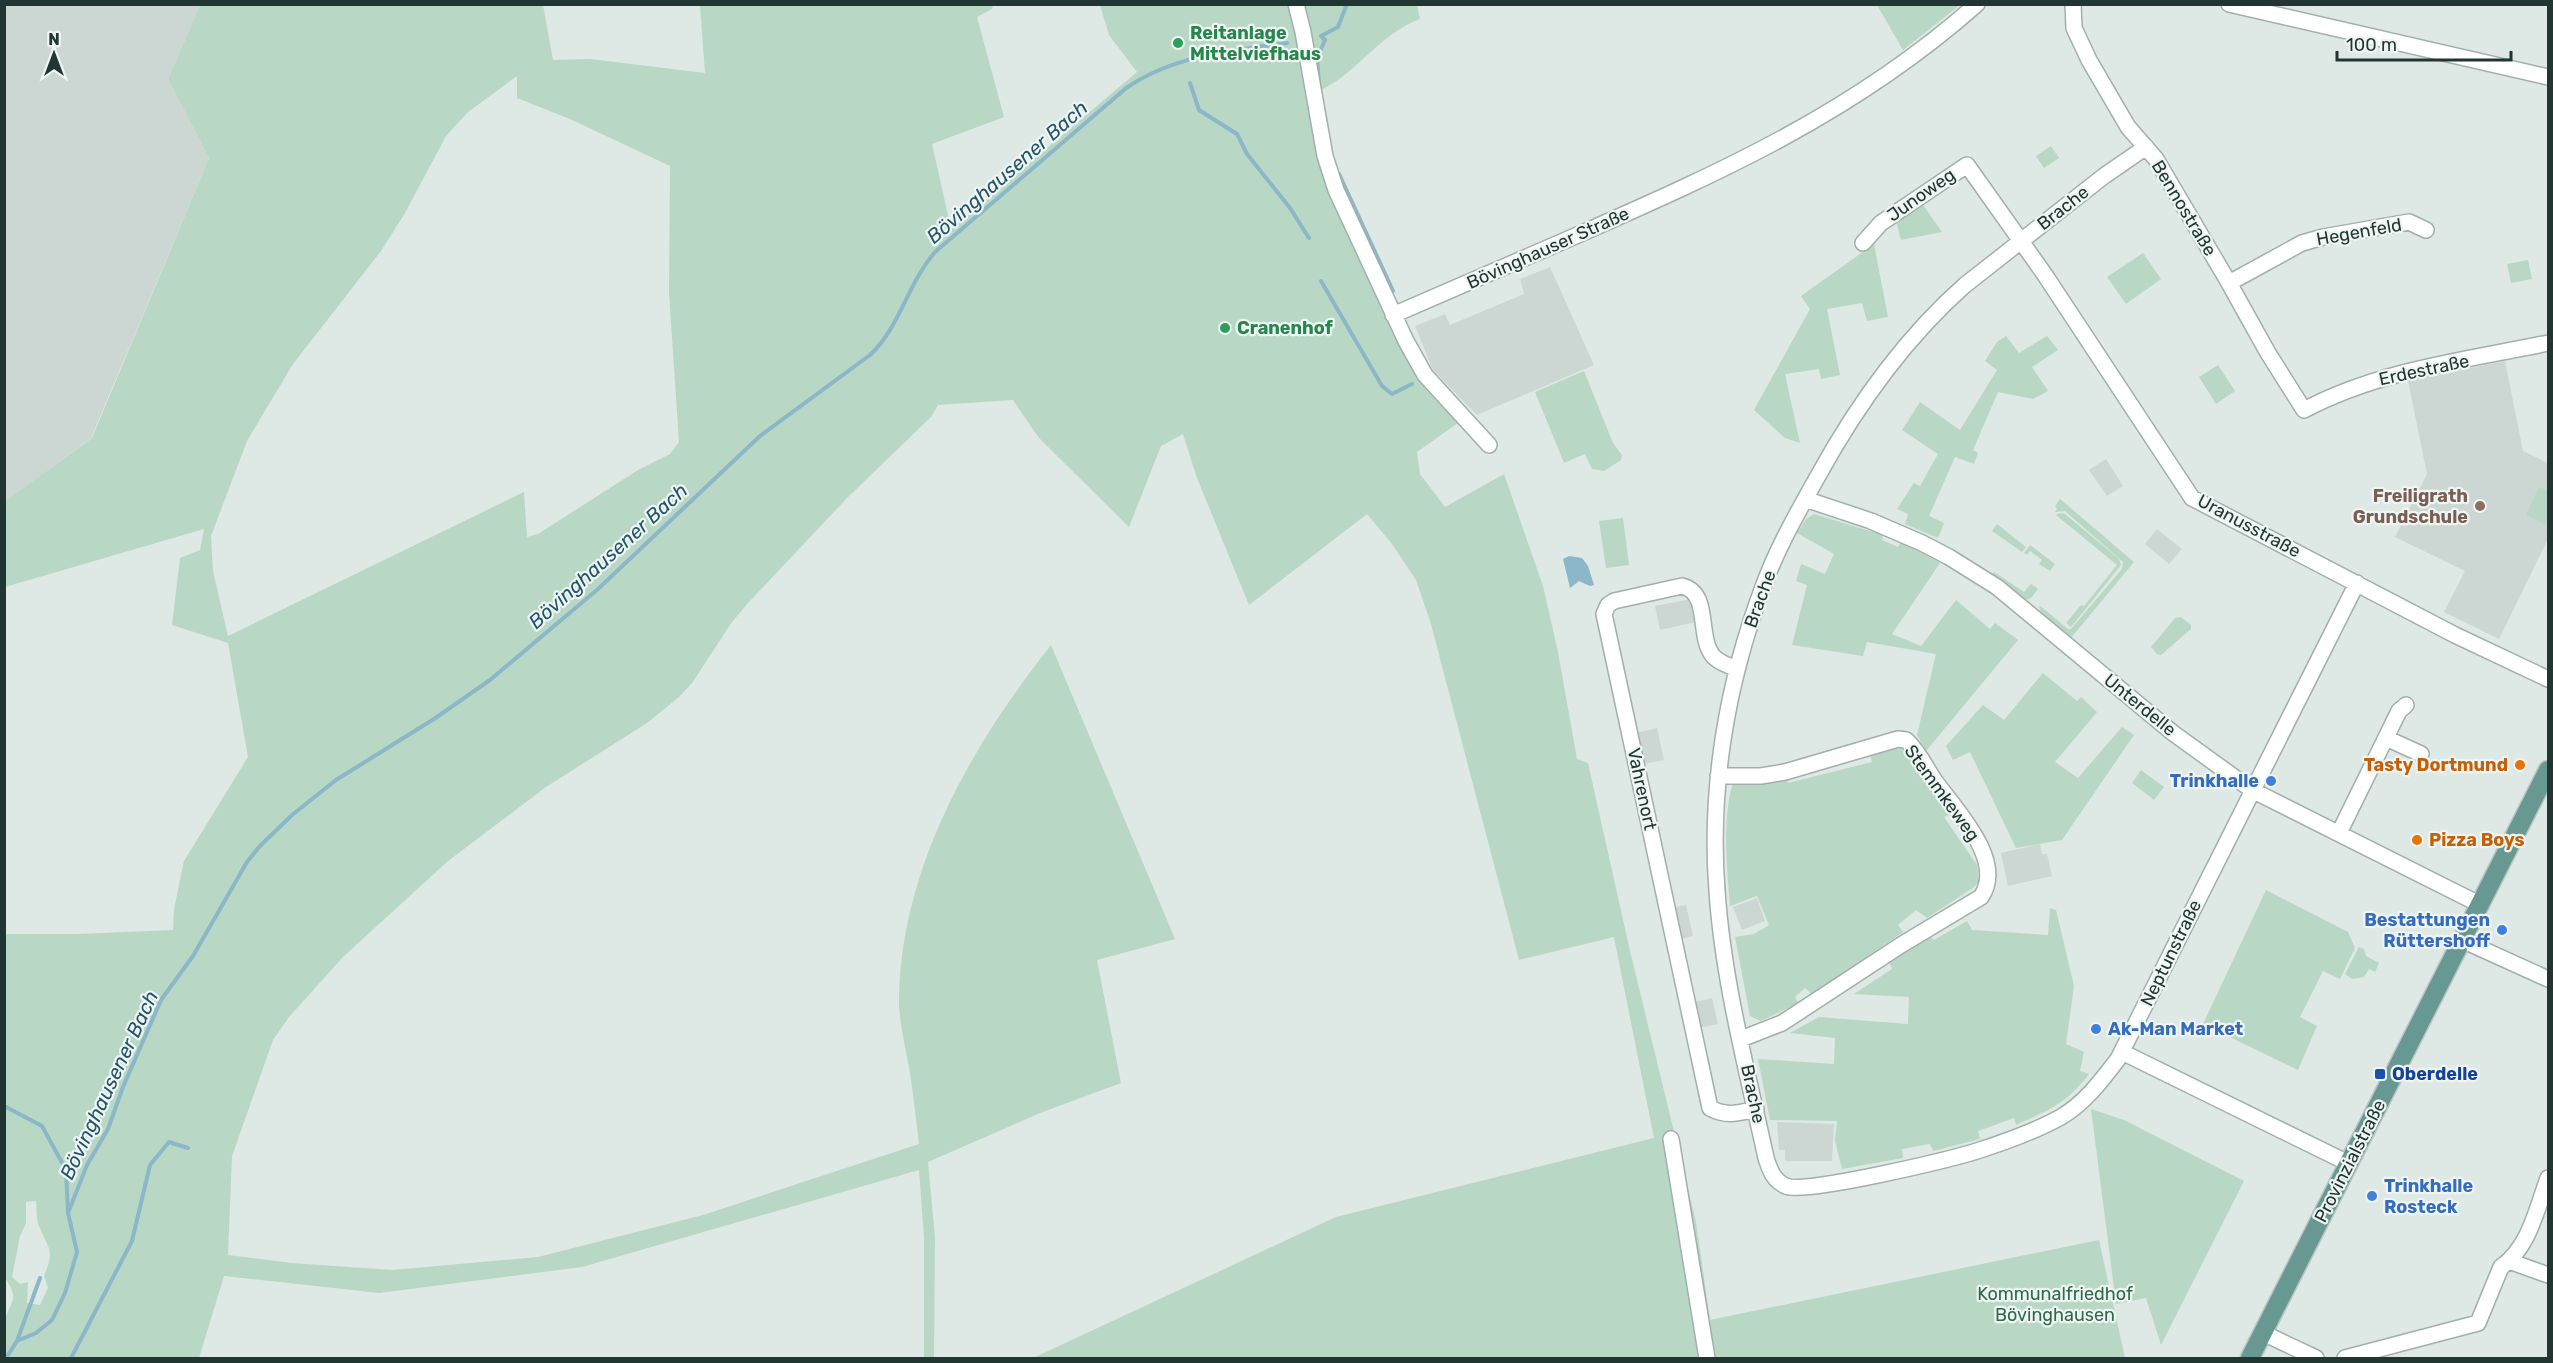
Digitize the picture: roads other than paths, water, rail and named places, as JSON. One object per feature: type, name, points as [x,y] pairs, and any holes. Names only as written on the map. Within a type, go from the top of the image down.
[{"type":"main road","name":"Provinzialstraße","points":[[2250,1359],[2548,770]]},
{"type":"street","points":[[1296,4],[1325,156],[1336,190],[1393,315],[1425,375],[1489,446]]},
{"type":"street","name":"Bövinghauser Straße","points":[[1393,315],[1649,204],[1756,154],[1858,95],[1921,51],[1977,4]]},
{"type":"street","name":"Bennostraße","points":[[2073,4],[2072,22],[2078,40],[2128,127],[2156,159],[2268,354],[2304,410]]},
{"type":"street","points":[[2229,4],[2548,77]]},
{"type":"street","name":"Brache","points":[[1787,1187],[1772,1176],[1741,1039],[1725,961],[1715,850],[1718,776],[1736,668],[1763,586],[1791,525],[1839,439],[1895,357],[1945,303],[2021,240],[2146,147]]},
{"type":"street","name":"Junoweg","points":[[1863,243],[1888,217],[1967,165],[2021,240]]},
{"type":"street","name":"Hegenfeld","points":[[2229,283],[2302,243],[2323,237],[2409,222],[2427,230]]},
{"type":"street","name":"Uranusstraße","points":[[2021,240],[2192,498],[2456,635],[2548,678]]},
{"type":"street","name":"Erdestraße","points":[[2304,410],[2334,394],[2366,382],[2548,343]]},
{"type":"street","name":"Unterdelle","points":[[1806,499],[1871,521],[1922,543],[1997,587],[2173,733],[2252,790],[2481,905]]},
{"type":"street","name":"Neptunstraße","points":[[1787,1187],[1806,1188],[1891,1172],[1976,1152],[2063,1116],[2093,1091],[2122,1052],[2357,583]]},
{"type":"street","name":"Vahrenort","points":[[1736,668],[1715,658],[1709,649],[1696,595],[1690,588],[1682,586],[1614,601],[1608,605],[1604,614],[1710,1107],[1721,1113],[1732,1115],[1756,1109]]},
{"type":"street","points":[[2339,833],[2399,711],[2406,705]]},
{"type":"street","points":[[2386,738],[2421,754]]},
{"type":"street","name":"Stemmkeweg","points":[[1718,776],[1761,776],[1785,772],[1898,739],[1906,740],[1980,844],[1988,873],[1988,886],[1981,897],[1911,939],[1782,1023],[1741,1039]]},
{"type":"street","points":[[2463,940],[2548,979]]},
{"type":"street","points":[[2122,1052],[2348,1163]]},
{"type":"street","points":[[1671,1139],[1707,1359]]},
{"type":"street","points":[[2345,1359],[2478,1323],[2501,1267],[2509,1262],[2522,1245],[2548,1178]]},
{"type":"street","points":[[2509,1262],[2548,1275]]},
{"type":"street","points":[[2263,1333],[2316,1359]]},
{"type":"water","points":[[1569,556],[1582,558],[1588,566],[1594,585],[1590,586],[1579,581],[1570,588],[1563,559]]},
{"type":"waterway","points":[[1319,85],[1317,58],[1325,40],[1321,36],[1338,27],[1347,4]]},
{"type":"waterway","name":"Bövinghausener Bach","points":[[68,1213],[87,1165],[108,1129],[123,1087],[161,1000],[193,956],[247,862],[292,815],[336,780],[434,719],[490,680],[598,589],[760,436],[870,355],[889,331],[918,277],[935,252],[1125,89],[1162,69],[1203,56],[1287,43]]},
{"type":"waterway","points":[[1190,83],[1199,110],[1237,134],[1247,154],[1290,208],[1309,238]]},
{"type":"waterway","points":[[1339,174],[1393,291]]},
{"type":"waterway","points":[[1321,281],[1382,386],[1392,394],[1412,384]]},
{"type":"waterway","points":[[4,1106],[42,1126],[66,1170],[68,1213],[77,1252],[65,1293],[52,1320],[36,1333],[17,1341],[6,1358]]},
{"type":"waterway","points":[[71,1358],[132,1241],[150,1165],[169,1142],[188,1148]]},
{"type":"waterway","points":[[17,1341],[40,1278]]},
{"type":"place","name":"Reitanlage Mittelviefhaus","points":[[1178,43]]},
{"type":"place","name":"Cranenhof","points":[[1225,328]]},
{"type":"place","name":"Freiligrath Grundschule","points":[[2480,506]]},
{"type":"place","name":"Tasty Dortmund","points":[[2520,765]]},
{"type":"place","name":"Trinkhalle","points":[[2271,781]]},
{"type":"place","name":"Pizza Boys","points":[[2417,840]]},
{"type":"place","name":"Bestattungen Rüttershoff","points":[[2502,930]]},
{"type":"place","name":"Ak-Man Market","points":[[2096,1029]]},
{"type":"place","name":"Oberdelle","points":[[2380,1074]]},
{"type":"place","name":"Trinkhalle Rosteck","points":[[2372,1196]]},
{"type":"park label","name":"Kommunalfriedhof Bövinghausen","points":[[2055,1304]]}]
